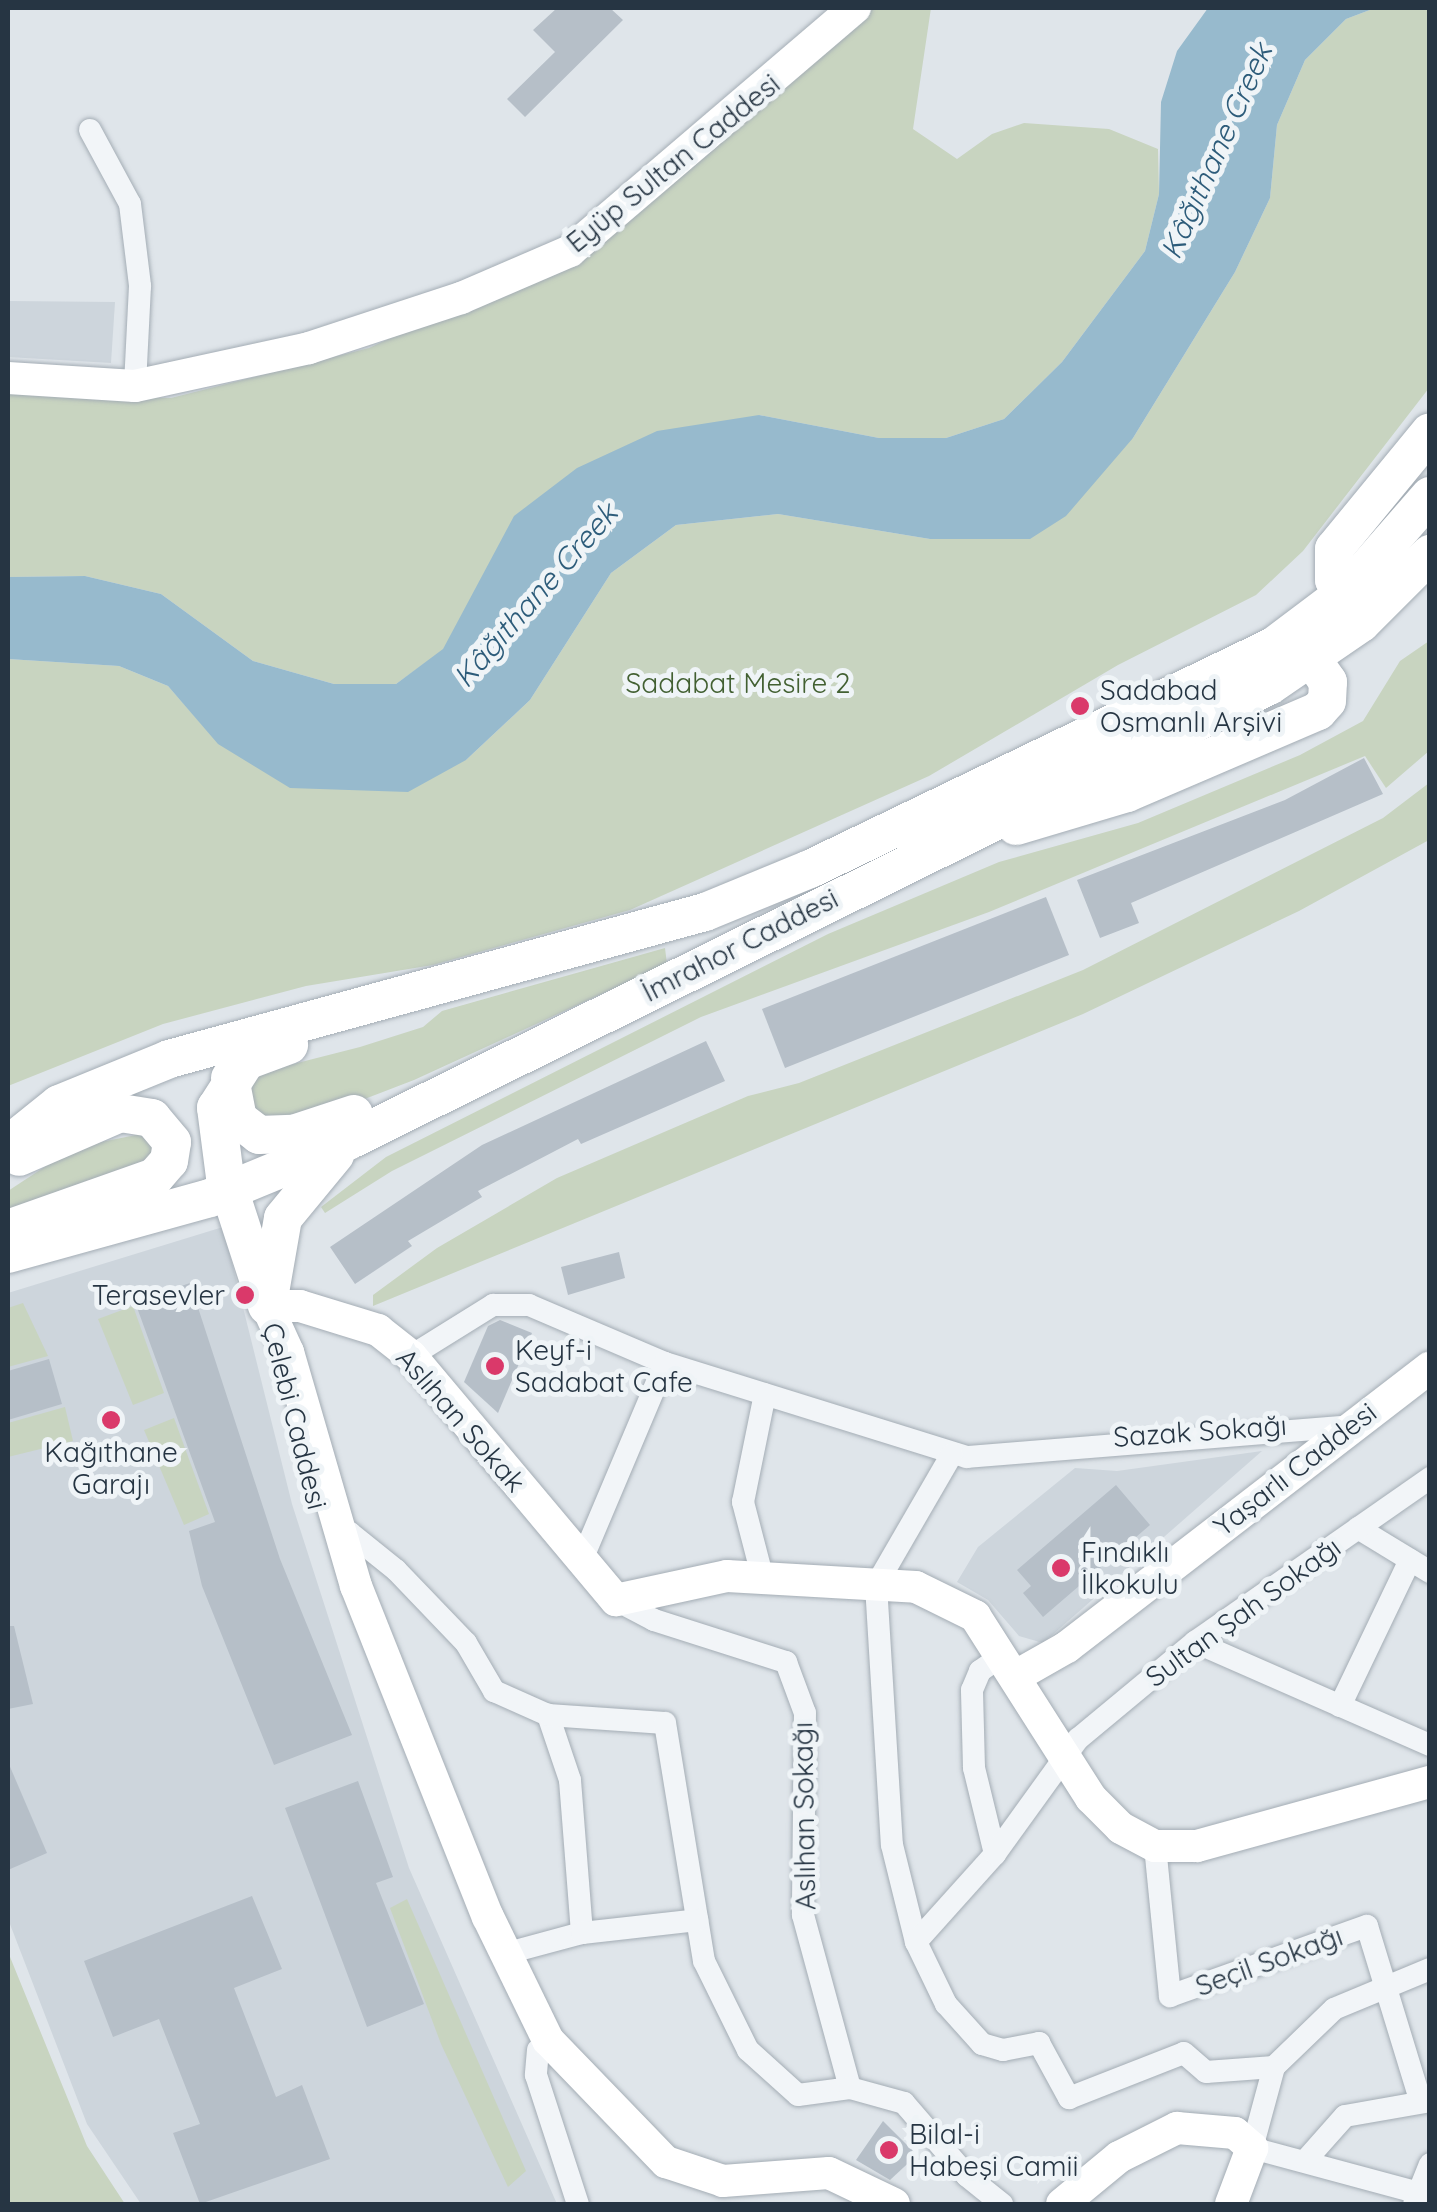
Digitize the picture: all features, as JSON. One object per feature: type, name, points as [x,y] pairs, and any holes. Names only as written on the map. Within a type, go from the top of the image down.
[{"type":"main road","points":[[1363,599],[1334,580],[1334,549],[1430,432]]},
{"type":"main road","name":"İmrahor Caddesi","points":[[8,1254],[230,1191],[348,1141],[1312,659],[1363,599],[1430,496]]},
{"type":"main road","name":"İmrahor Caddesi","points":[[8,1145],[58,1104],[113,1079],[272,1028],[376,1005],[706,912],[761,891],[1274,646],[1428,560]]},
{"type":"main road","points":[[1274,646],[1312,659]]},
{"type":"main road","points":[[268,1306],[230,1191],[216,1127],[230,1078],[258,1054],[344,1028],[376,1005]]},
{"type":"main road","points":[[230,1078],[238,1120],[271,1138],[316,1129],[478,1074]]},
{"type":"main road","points":[[8,1164],[51,1138],[120,1113],[152,1118],[172,1142],[169,1161],[155,1177],[8,1228]]},
{"type":"main road","points":[[268,1306],[283,1218],[348,1141]]},
{"type":"street","name":"Eyüp Sultan Caddesi","points":[[8,378],[135,386],[309,348],[461,298],[570,251],[855,8]]},
{"type":"street","points":[[90,130],[130,204],[140,286],[135,386]]},
{"type":"street","name":"Sazak Sokağı","points":[[411,1356],[493,1305],[529,1306],[665,1363],[952,1454],[1008,1457],[1349,1426]]},
{"type":"street","name":"Aslıhan Sokak","points":[[268,1306],[300,1306],[378,1330],[411,1356],[580,1562],[616,1600]]},
{"type":"street","name":"Çelebi Caddesi","points":[[268,1306],[332,1534],[392,1725],[498,1957],[543,2045],[667,2180],[729,2193],[814,2182],[866,2204]]},
{"type":"street","points":[[580,1562],[665,1363]]},
{"type":"street","name":"Yaşarlı Caddesi","points":[[1009,1666],[1067,1647],[1349,1426],[1430,1368]]},
{"type":"street","points":[[763,1578],[742,1502],[766,1394]]},
{"type":"street","points":[[952,1454],[876,1585],[892,1844],[916,1942],[946,2004],[982,2044],[1003,2050],[1039,2043],[1068,2098],[1184,2053],[1206,2072],[1274,2067]]},
{"type":"street","name":"Sultan Şah Sokağı","points":[[916,1942],[994,1854],[1064,1754],[1195,1642],[1430,1478]]},
{"type":"street","points":[[1340,1706],[1420,1566],[1358,1528]]},
{"type":"street","points":[[332,1534],[350,1533],[396,1570],[466,1642],[494,1691],[548,1716],[665,1722],[704,1961],[748,2050],[798,2094],[850,2088],[904,2103],[967,2176],[1002,2204]]},
{"type":"street","points":[[616,1600],[728,1576],[916,1588],[976,1616],[1101,1808],[1155,1846],[1197,1846],[1430,1782]]},
{"type":"street","name":"Aslıhan Sokağı","points":[[616,1600],[654,1620],[786,1662],[805,1713],[803,1915],[850,2088]]},
{"type":"street","points":[[1195,1642],[1430,1745]]},
{"type":"street","points":[[994,1854],[974,1768],[972,1690],[980,1671],[1009,1666]]},
{"type":"street","points":[[548,1716],[570,1780],[582,1933]]},
{"type":"street","name":"Seçil Sokağı","points":[[1155,1846],[1170,1996],[1367,1926],[1383,1991]]},
{"type":"street","points":[[498,1957],[582,1933],[697,1920]]},
{"type":"street","points":[[1242,2204],[1274,2067],[1334,2008],[1383,1991],[1430,1968]]},
{"type":"street","points":[[1305,2162],[1345,2116],[1425,2100],[1383,1991]]},
{"type":"street","points":[[543,2045],[536,2075],[578,2200]]},
{"type":"street","name":"Çelebi Caddesi","points":[[543,2045],[666,2162],[723,2181],[829,2173],[894,2204]]},
{"type":"street","points":[[1062,2204],[1119,2157],[1177,2128],[1235,2133],[1252,2148]]},
{"type":"street","points":[[1081,2204],[1162,2146],[1252,2148],[1421,2198],[1430,2164]]},
{"type":"street","points":[[1231,2204],[1252,2148]]},
{"type":"shaded area","points":[[8,301],[115,302],[111,363],[8,357]]},
{"type":"shaded area","points":[[223,1227],[292,1504],[409,1868],[557,2204],[141,2204],[87,2124],[8,1919],[8,1293]]},
{"type":"shaded area","points":[[1262,1451],[1043,1643],[1019,1636],[988,1600],[957,1582],[978,1547],[1075,1468],[1117,1471]]},
{"type":"green space","points":[[860,8],[931,8],[913,129],[957,159],[992,134],[1024,123],[1109,129],[1158,149],[1159,194],[1145,251],[1062,362],[1004,419],[946,438],[879,438],[759,415],[475,594],[443,650],[396,684],[334,684],[253,661],[161,594],[85,576],[8,577],[8,393],[171,398],[369,348],[579,251]]},
{"type":"green space","name":"Sadabat Mesire 2","points":[[1375,8],[1429,8],[1429,388],[1303,551],[1256,595],[1118,665],[929,776],[630,910],[433,965],[306,986],[163,1024],[8,1086],[8,659],[119,666],[168,686],[219,744],[466,760],[530,700],[611,573],[676,525],[778,514],[930,539],[1133,438],[1235,272],[1270,198],[1277,125],[1305,60],[1346,19]]},
{"type":"green space","points":[[1429,641],[1429,751],[1386,788],[1365,756],[989,912],[701,1017],[392,1171],[325,1213],[321,1207],[386,1157],[828,934],[999,862],[1138,823],[1300,755],[1363,721],[1400,661]]},
{"type":"green space","points":[[1429,783],[1429,840],[1299,911],[1083,1014],[373,1306],[373,1295],[437,1248],[557,1178],[748,1096],[799,1083],[1083,970],[1383,818]]},
{"type":"green space","points":[[665,948],[667,964],[414,1080],[323,1115],[258,1122],[248,1093],[258,1073],[423,1027],[442,1011]]},
{"type":"green space","points":[[141,1134],[151,1139],[159,1159],[8,1221],[8,1191],[49,1164],[96,1143]]},
{"type":"green space","points":[[23,1303],[48,1356],[8,1367],[8,1308]]},
{"type":"green space","points":[[133,1306],[164,1393],[133,1405],[98,1319]]},
{"type":"green space","points":[[65,1407],[73,1441],[8,1457],[8,1423]]},
{"type":"green space","points":[[174,1418],[209,1514],[184,1525],[144,1430]]},
{"type":"green space","points":[[407,1899],[526,2171],[508,2187],[441,2044],[390,1908]]},
{"type":"green space","points":[[8,1952],[87,2146],[125,2204],[8,2204]]},
{"type":"water","name":"Kâğıthane Creek","points":[[1208,8],[1375,8],[1346,19],[1305,60],[1277,125],[1270,198],[1235,272],[1133,438],[1066,516],[1030,539],[930,539],[778,514],[676,525],[611,573],[530,700],[466,760],[408,792],[290,788],[218,744],[168,686],[119,666],[8,659],[8,577],[85,576],[161,594],[253,661],[334,684],[396,684],[443,649],[514,516],[577,468],[657,431],[759,415],[879,438],[946,438],[1004,419],[1062,362],[1145,251],[1159,194],[1161,102],[1177,51]]},
{"type":"building","points":[[557,8],[610,8],[623,20],[525,117],[507,99],[555,52],[533,30]]},
{"type":"building","points":[[1364,758],[1383,794],[1131,903],[1139,923],[1100,938],[1077,880],[1285,800]]},
{"type":"building","points":[[1046,897],[1069,955],[785,1068],[762,1009]]},
{"type":"building","points":[[706,1041],[725,1081],[581,1144],[578,1139],[478,1191],[482,1197],[408,1241],[412,1246],[355,1284],[330,1247],[482,1145]]},
{"type":"building","points":[[619,1252],[625,1278],[568,1295],[561,1267]]},
{"type":"building","points":[[190,1283],[280,1559],[352,1735],[274,1765],[202,1586],[189,1531],[215,1522],[135,1302]]},
{"type":"building","points":[[500,1320],[532,1333],[498,1413],[464,1382],[488,1326]]},
{"type":"building","points":[[49,1359],[62,1404],[8,1420],[8,1371]]},
{"type":"building","points":[[1116,1485],[1150,1525],[1043,1617],[1023,1593],[1031,1586],[1017,1570]]},
{"type":"building","points":[[8,1626],[14,1626],[33,1704],[8,1709]]},
{"type":"building","points":[[8,1762],[47,1853],[8,1870]]},
{"type":"building","points":[[358,1781],[393,1877],[376,1883],[424,2004],[367,2027],[285,1808]]},
{"type":"building","points":[[252,1896],[282,1969],[234,1988],[276,2097],[302,2085],[330,2159],[200,2204],[173,2133],[200,2124],[159,2019],[113,2037],[84,1961]]},
{"type":"building","name":"Bilal-i Habeşi Camii","points":[[883,2121],[917,2155],[890,2180],[856,2160]]},
{"type":"place","name":"Sadabad Osmanlı Arşivi","points":[[1080,706]]},
{"type":"place","name":"Terasevler","points":[[245,1295]]},
{"type":"place","name":"Keyf-i Sadabat Cafe","points":[[495,1366]]},
{"type":"place","name":"Kağıthane Garajı","points":[[111,1420]]},
{"type":"place","name":"Fındıklı İlkokulu","points":[[1061,1568]]},
{"type":"place","name":"Bilal-i Habeşi Camii","points":[[889,2150]]}]
